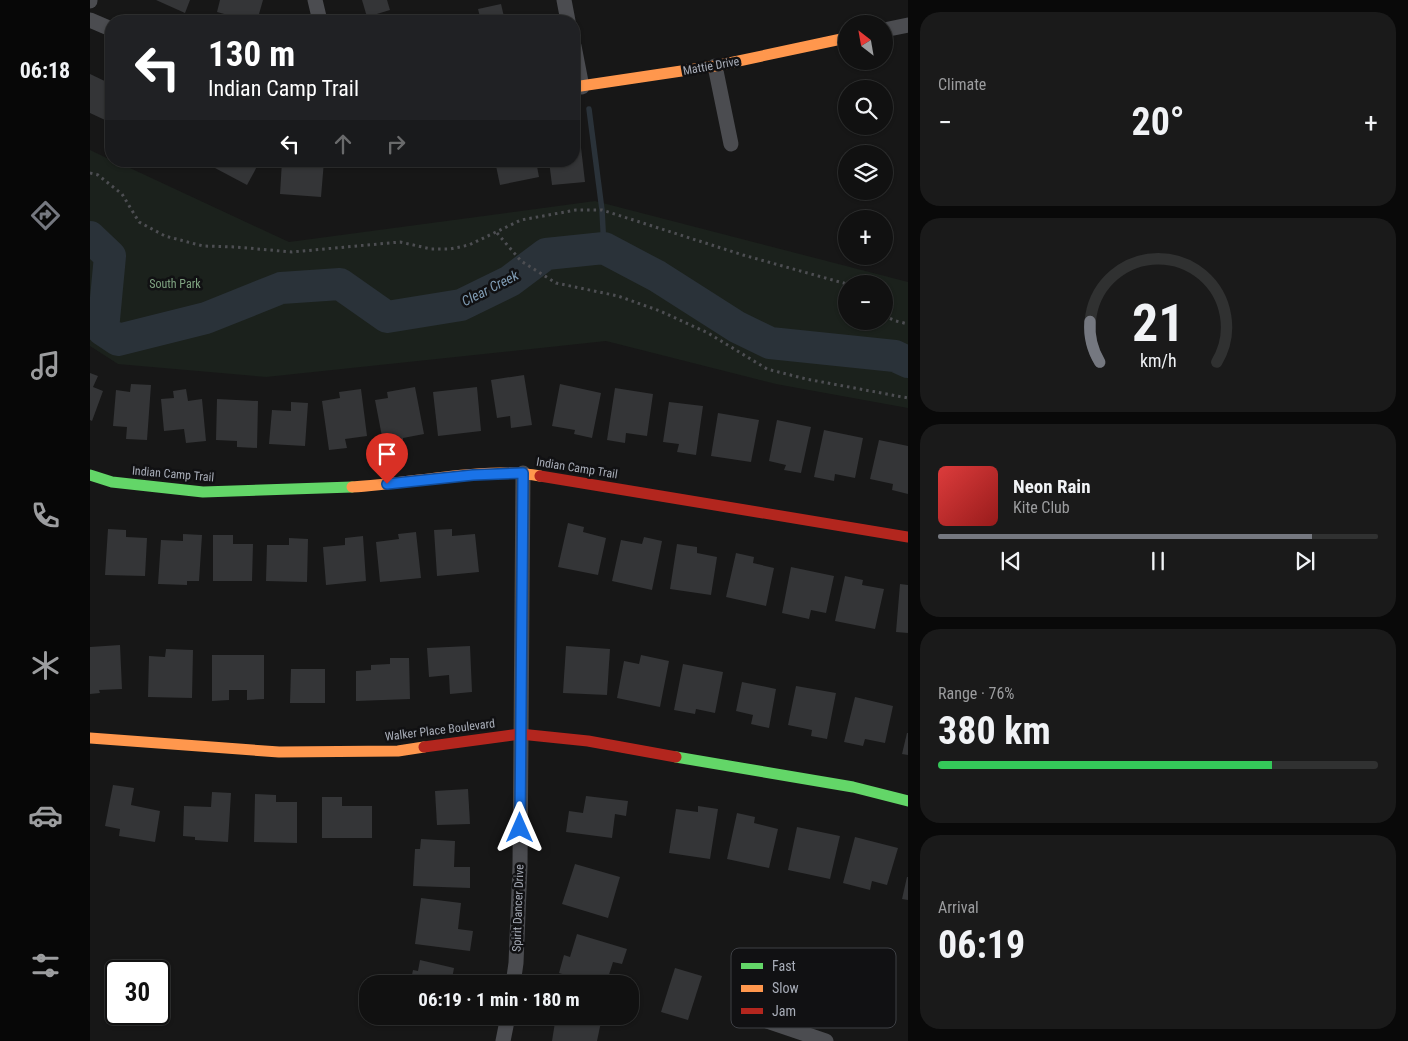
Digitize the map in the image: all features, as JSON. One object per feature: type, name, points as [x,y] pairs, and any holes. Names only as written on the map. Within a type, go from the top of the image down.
[{"type":"street","points":[[315,0],[319,15]]},
{"type":"street","points":[[564,0],[567,15]]},
{"type":"street","points":[[90,20],[105,26]]},
{"type":"street","points":[[893,28],[908,25]]},
{"type":"street","name":"Mattie Drive","points":[[580,87],[715,66],[838,40]]},
{"type":"street","points":[[715,66],[731,144]]},
{"type":"street","name":"Indian Camp Trail","points":[[90,475],[112,482],[203,492],[370,486],[473,475],[523,473],[908,537]]},
{"type":"street","name":"Spirit Dancer Drive","points":[[514,975],[520,866],[523,473]]},
{"type":"street","name":"Walker Place Boulevard","points":[[90,738],[278,752],[398,751],[520,734],[588,741],[716,766],[854,787],[908,801]]},
{"type":"street","points":[[503,1041],[506,1025]]},
{"type":"street","points":[[788,1028],[826,1041]]},
{"type":"path","points":[[90,173],[98,176],[122,194],[139,222],[165,236],[203,246],[292,252],[400,242],[431,249],[450,249],[468,245],[497,233],[521,220],[576,210],[602,210],[743,255],[838,281]]},
{"type":"path","points":[[497,233],[521,261],[556,283],[618,296],[660,311],[708,333],[767,369],[806,380],[908,398]]},
{"type":"path","points":[[893,320],[908,324]]},
{"type":"green space","name":"South Park","points":[[90,150],[105,157],[105,167],[128,167],[289,242],[595,201],[881,275],[838,275],[838,330],[893,330],[893,278],[908,282],[908,408],[776,384],[606,341],[266,377],[118,364],[90,346]]},
{"type":"building","points":[[156,0],[190,0],[185,13]]},
{"type":"building","points":[[220,0],[263,0],[259,15],[228,15],[217,12]]},
{"type":"building","points":[[362,0],[387,0],[390,10],[366,15]]},
{"type":"building","points":[[501,4],[504,15],[480,15],[478,9]]},
{"type":"building","points":[[90,74],[105,81],[105,120],[90,113]]},
{"type":"building","points":[[580,139],[585,182],[552,185],[550,167],[580,167]]},
{"type":"building","points":[[215,167],[257,167],[247,185]]},
{"type":"building","points":[[282,167],[324,167],[321,197],[280,194]]},
{"type":"building","points":[[496,167],[537,167],[539,177],[500,185]]},
{"type":"building","points":[[90,373],[98,376],[93,387],[103,391],[92,421],[90,420]]},
{"type":"building","points":[[524,375],[532,425],[511,428],[510,416],[497,418],[491,380]]},
{"type":"building","points":[[131,384],[151,385],[147,440],[126,439],[127,427],[113,426],[116,390],[130,392]]},
{"type":"building","points":[[560,384],[601,393],[592,438],[574,434],[575,430],[552,426]]},
{"type":"building","points":[[415,387],[424,434],[403,438],[403,443],[384,447],[375,400],[388,398],[387,392]]},
{"type":"building","points":[[477,387],[481,431],[438,436],[433,392]]},
{"type":"building","points":[[615,388],[653,394],[647,436],[626,433],[625,443],[607,440]]},
{"type":"building","points":[[186,389],[188,401],[202,399],[206,441],[186,443],[184,429],[164,431],[161,399],[174,398],[173,391]]},
{"type":"building","points":[[361,389],[367,436],[345,439],[347,448],[329,450],[322,401],[340,398],[339,392]]},
{"type":"building","points":[[217,399],[258,401],[257,448],[237,447],[237,441],[216,440]]},
{"type":"building","points":[[291,402],[308,403],[305,446],[269,444],[272,410],[291,411]]},
{"type":"building","points":[[669,402],[703,406],[696,455],[677,452],[679,444],[663,442]]},
{"type":"building","points":[[718,413],[759,420],[751,462],[711,456]]},
{"type":"building","points":[[777,420],[811,427],[801,473],[784,470],[786,465],[769,461]]},
{"type":"building","points":[[824,430],[863,438],[855,478],[835,474],[834,481],[814,477]]},
{"type":"building","points":[[879,440],[908,446],[908,494],[892,490],[893,484],[870,479]]},
{"type":"building","points":[[568,523],[584,527],[583,532],[606,538],[598,575],[558,567]]},
{"type":"building","points":[[108,529],[126,530],[126,537],[147,538],[145,576],[105,575]]},
{"type":"building","points":[[452,529],[452,536],[475,534],[479,572],[437,576],[434,530]]},
{"type":"building","points":[[416,532],[421,578],[380,582],[376,542],[399,539],[398,534]]},
{"type":"building","points":[[183,534],[202,535],[199,581],[187,581],[187,585],[158,584],[161,540],[183,541]]},
{"type":"building","points":[[213,535],[233,535],[233,544],[253,544],[252,581],[213,581]]},
{"type":"building","points":[[363,536],[366,581],[326,585],[323,547],[345,545],[345,538]]},
{"type":"building","points":[[644,537],[662,541],[652,590],[612,581],[621,540],[642,544]]},
{"type":"building","points":[[289,538],[308,539],[307,582],[266,581],[267,545],[289,545]]},
{"type":"building","points":[[677,544],[697,547],[697,553],[717,557],[711,595],[670,589]]},
{"type":"building","points":[[736,553],[754,557],[753,563],[774,568],[766,606],[726,597]]},
{"type":"building","points":[[791,567],[834,576],[826,613],[811,610],[809,619],[782,613]]},
{"type":"building","points":[[845,576],[863,580],[862,585],[884,589],[875,629],[835,621]]},
{"type":"building","points":[[900,584],[908,585],[908,633],[896,632]]},
{"type":"building","points":[[120,645],[122,689],[99,690],[100,693],[90,694],[90,647]]},
{"type":"building","points":[[470,646],[472,692],[450,694],[449,675],[429,677],[427,648]]},
{"type":"building","points":[[566,646],[610,649],[607,695],[563,693]]},
{"type":"building","points":[[166,649],[193,650],[192,698],[148,697],[149,656],[165,657]]},
{"type":"building","points":[[212,655],[264,655],[264,699],[247,700],[247,690],[229,690],[229,700],[212,701]]},
{"type":"building","points":[[641,655],[669,661],[660,707],[617,698],[624,661],[639,664]]},
{"type":"building","points":[[390,658],[409,658],[410,699],[356,701],[356,671],[371,670],[371,665],[390,664]]},
{"type":"building","points":[[683,664],[723,672],[715,713],[696,709],[695,714],[674,710]]},
{"type":"building","points":[[291,669],[325,669],[325,703],[290,703]]},
{"type":"building","points":[[742,682],[776,689],[769,728],[751,724],[753,715],[736,711]]},
{"type":"building","points":[[796,686],[836,693],[827,739],[811,736],[812,730],[788,725]]},
{"type":"building","points":[[855,697],[893,706],[885,743],[865,739],[863,746],[844,742]]},
{"type":"building","points":[[908,733],[908,755],[902,754]]},
{"type":"building","points":[[113,785],[134,788],[131,805],[160,811],[155,842],[119,836],[120,829],[105,826]]},
{"type":"building","points":[[468,789],[470,824],[437,825],[435,791]]},
{"type":"building","points":[[212,792],[231,793],[228,842],[195,840],[195,837],[183,836],[184,806],[211,807]]},
{"type":"building","points":[[255,794],[276,795],[276,802],[297,802],[297,843],[254,842]]},
{"type":"building","points":[[586,796],[628,801],[626,816],[615,814],[612,838],[566,832],[569,811],[583,813]]},
{"type":"building","points":[[322,797],[342,797],[342,806],[372,806],[372,838],[322,838]]},
{"type":"building","points":[[698,806],[718,809],[710,859],[669,853],[676,809],[698,812]]},
{"type":"building","points":[[737,813],[755,817],[754,823],[778,829],[769,868],[727,859]]},
{"type":"building","points":[[797,827],[840,836],[830,879],[788,870]]},
{"type":"building","points":[[855,837],[898,848],[887,885],[872,881],[870,890],[843,883]]},
{"type":"building","points":[[421,839],[455,841],[454,867],[470,867],[470,888],[413,886],[415,849],[420,849]]},
{"type":"building","points":[[575,864],[620,877],[608,918],[562,904]]},
{"type":"building","points":[[908,877],[908,900],[902,899]]},
{"type":"building","points":[[421,898],[461,903],[458,929],[473,931],[470,951],[415,944]]},
{"type":"building","points":[[577,934],[627,949],[622,964],[613,962],[609,975],[565,975],[559,973],[564,955],[570,957]]},
{"type":"building","points":[[420,960],[454,968],[453,975],[412,975],[413,970],[418,971]]},
{"type":"building","points":[[675,968],[702,976],[688,1020],[661,1012]]},
{"type":"building","points":[[555,1025],[600,1025],[597,1041],[552,1041]]},
{"type":"waterway","points":[[589,109],[602,210],[604,248]]},
{"type":"waterway","name":"Clear Creek","points":[[90,237],[110,256],[103,330],[118,340],[206,318],[281,288],[340,284],[387,317],[461,305],[510,281],[546,254],[604,248],[657,276],[737,327],[770,343],[895,356],[908,362]]},
{"type":"traffic: fast","points":[[90,475],[112,482],[203,492],[352,487]]},
{"type":"traffic: fast","points":[[676,757],[853,787],[908,801]]},
{"type":"traffic: slow","points":[[580,86],[715,66],[838,40]]},
{"type":"traffic: slow","points":[[352,487],[471,474],[517,473],[540,476]]},
{"type":"traffic: slow","points":[[90,738],[279,752],[398,751],[424,747]]},
{"type":"traffic: jam","points":[[540,476],[908,537]]},
{"type":"traffic: jam","points":[[424,747],[520,734],[588,741],[676,757]]},
{"type":"route","points":[[387,484],[473,475],[523,473],[520,828]]}]
